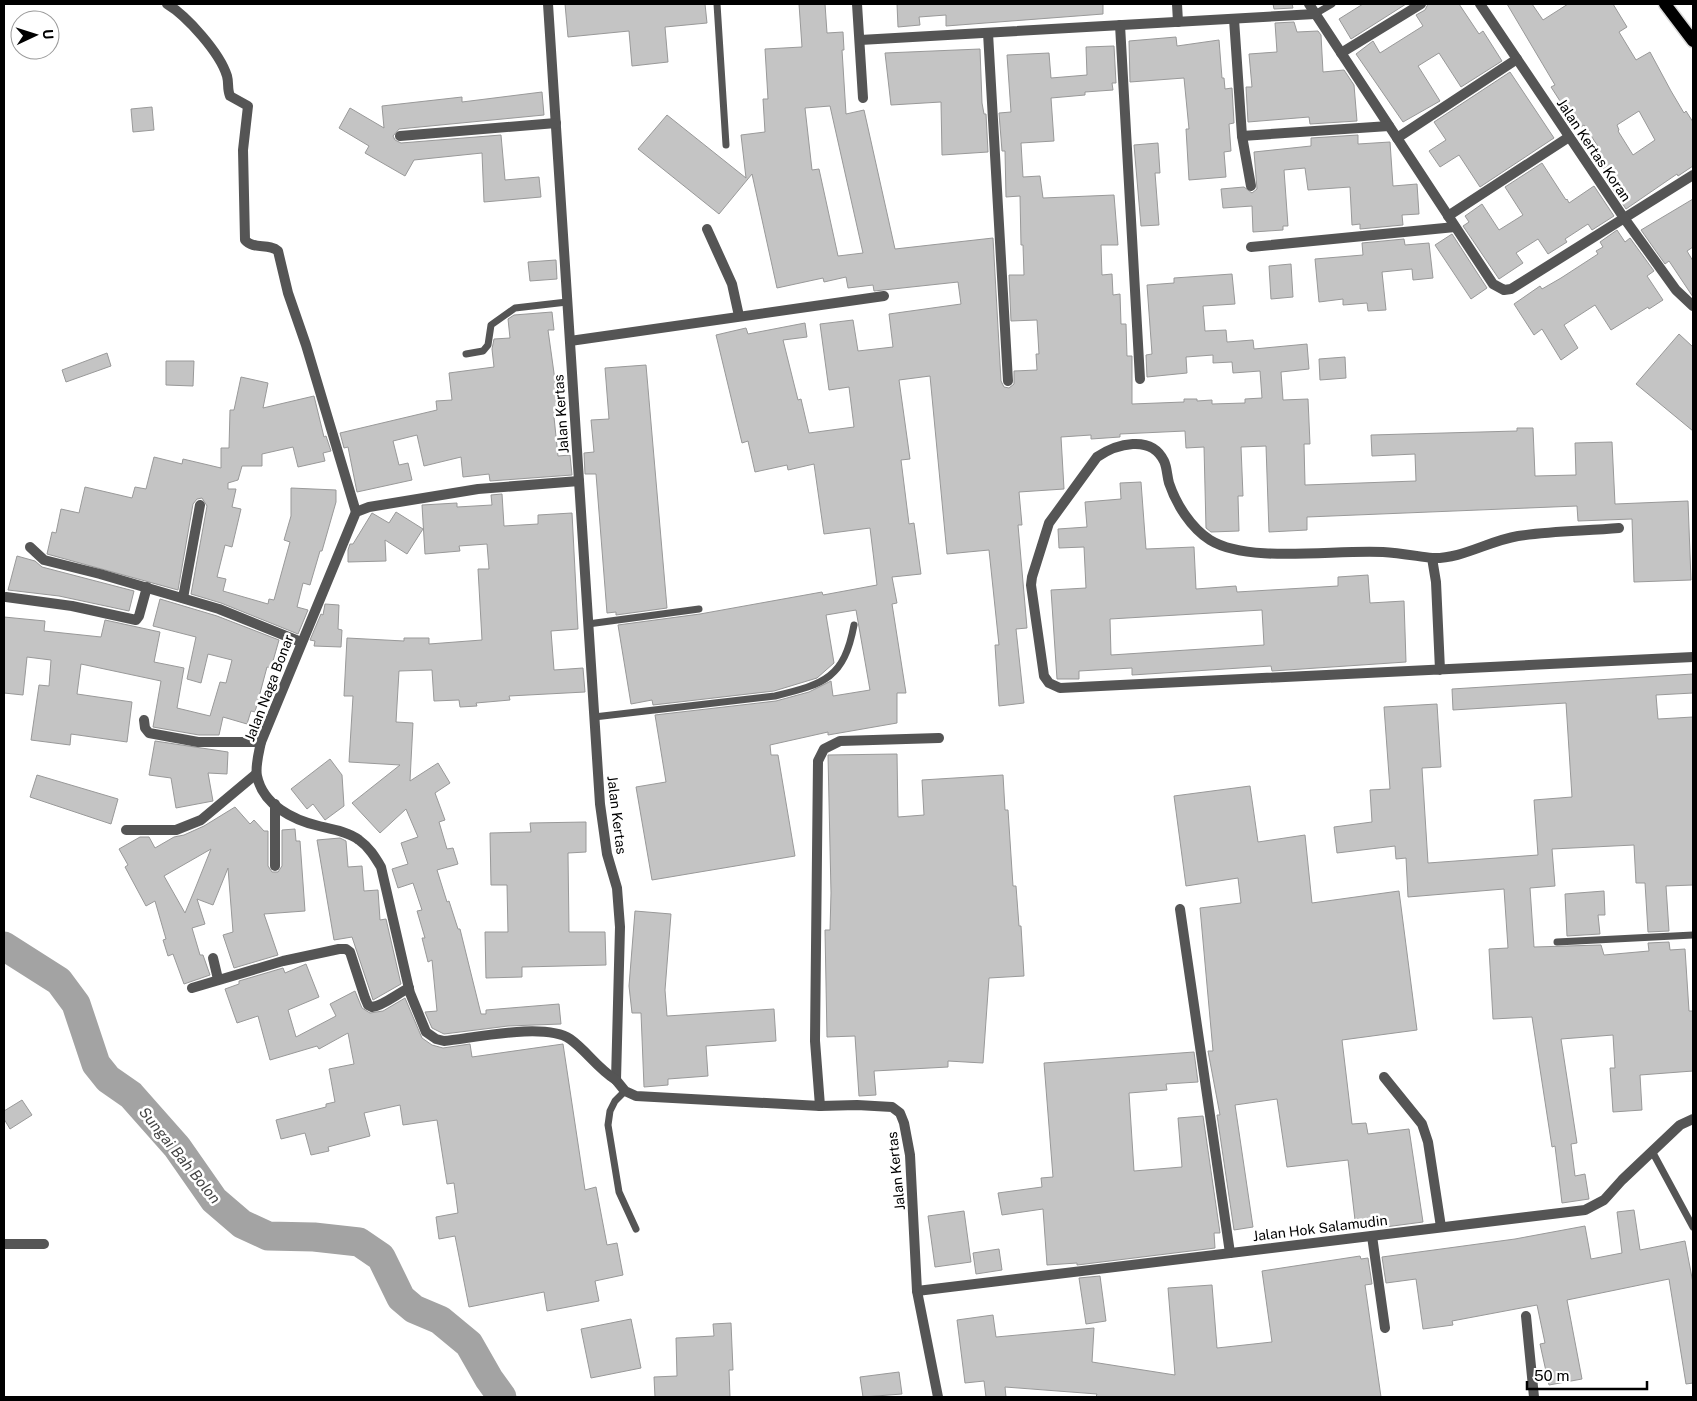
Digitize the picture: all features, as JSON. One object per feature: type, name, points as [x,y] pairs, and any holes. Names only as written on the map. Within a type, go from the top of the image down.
[{"type":"main road","points":[[1665,4],[1693,41]]},
{"type":"street","points":[[167,4],[182,14],[214,54],[227,74],[230,96],[247,104],[243,177],[245,240],[249,245],[274,248],[278,251],[288,293],[306,345],[356,512],[370,507],[478,489],[579,481]]},
{"type":"street","name":"Jalan Kertas","points":[[548,4],[600,804],[607,854],[618,888],[620,926],[616,1080]]},
{"type":"street","points":[[857,4],[863,98]]},
{"type":"street","points":[[1176,4],[1178,22]]},
{"type":"street","points":[[1309,4],[1493,284],[1504,290],[1511,289],[1693,175]]},
{"type":"street","points":[[1341,53],[1421,4]]},
{"type":"street","name":"Jalan Kertas Koran","points":[[1480,4],[1624,218],[1676,290],[1691,300]]},
{"type":"street","points":[[860,40],[1315,14]]},
{"type":"street","points":[[1234,19],[1242,136],[1251,186]]},
{"type":"street","points":[[1120,25],[1140,380]]},
{"type":"street","points":[[988,33],[1008,381]]},
{"type":"street","points":[[1397,138],[1517,59]]},
{"type":"street","points":[[400,136],[556,123]]},
{"type":"street","points":[[1242,136],[1389,126]]},
{"type":"street","points":[[1448,216],[1569,137]]},
{"type":"street","points":[[1251,247],[1455,227]]},
{"type":"street","points":[[707,229],[732,284],[739,316]]},
{"type":"street","points":[[570,341],[884,296]]},
{"type":"street","points":[[1619,528],[1518,536],[1481,546],[1453,558],[1432,558],[1383,552],[1245,552],[1230,549],[1204,536],[1191,522],[1176,500],[1164,460],[1153,448],[1140,444],[1124,444],[1108,449],[1098,457],[1049,523],[1030,586],[1044,676],[1049,683],[1060,688],[1693,657]]},
{"type":"street","points":[[183,598],[200,505]]},
{"type":"street","name":"Jalan Naga Bonar","points":[[256,774],[261,742],[356,512]]},
{"type":"street","points":[[30,547],[44,560],[147,587],[219,609],[301,642]]},
{"type":"street","points":[[1432,558],[1436,582],[1440,670]]},
{"type":"street","points":[[6,597],[72,606],[136,620],[139,616],[147,587]]},
{"type":"street","points":[[144,720],[145,728],[149,733],[198,742],[261,742]]},
{"type":"street","points":[[820,1106],[815,1041],[818,761],[824,749],[840,741],[939,738]]},
{"type":"street","points":[[126,830],[176,830],[201,820],[256,774],[260,784],[275,804],[289,816],[303,822],[342,832],[358,839],[370,849],[381,867],[409,988],[426,1032],[436,1039],[444,1041],[536,1030],[555,1033],[568,1038],[597,1067],[616,1080],[625,1091]]},
{"type":"street","points":[[274,866],[275,804]]},
{"type":"street","points":[[1180,909],[1230,1253]]},
{"type":"street","points":[[192,988],[312,953],[339,949],[350,952],[368,1005],[372,1007],[382,1004],[389,998],[409,988]]},
{"type":"street","points":[[213,958],[218,979]]},
{"type":"street","points":[[1384,1077],[1422,1124],[1428,1142],[1441,1227]]},
{"type":"street","name":"Jalan Kertas","points":[[625,1091],[636,1096],[820,1106],[892,1107],[900,1113],[904,1122],[910,1156],[917,1291],[938,1397]]},
{"type":"street","name":"Jalan Hok Salamudin","points":[[917,1291],[1585,1210],[1604,1200],[1622,1180],[1653,1153],[1680,1125],[1693,1119]]},
{"type":"street","points":[[1372,1236],[1385,1328]]},
{"type":"street","points":[[4,1244],[44,1244]]},
{"type":"street","points":[[1526,1316],[1534,1397]]},
{"type":"lane","points":[[718,4],[726,145]]},
{"type":"lane","points":[[1315,14],[1332,4]]},
{"type":"lane","points":[[466,354],[483,351],[488,345],[491,325],[515,308],[567,302]]},
{"type":"lane","points":[[588,624],[699,609]]},
{"type":"lane","points":[[594,716],[775,696],[797,691],[833,676],[839,669],[854,625]]},
{"type":"lane","points":[[1556,942],[1693,935]]},
{"type":"lane","points":[[625,1091],[615,1100],[610,1111],[608,1125],[620,1192],[636,1229]]},
{"type":"lane","points":[[1653,1153],[1693,1227]]},
{"type":"building","points":[[565,4],[705,4],[707,23],[665,27],[668,62],[632,66],[629,31],[568,37]]},
{"type":"building","points":[[799,4],[825,4],[827,33],[843,32],[844,50],[842,50],[846,114],[864,110],[895,249],[993,238],[1001,381],[1004,387],[1009,388],[1014,384],[1014,371],[1037,370],[1036,354],[1039,354],[1037,320],[1011,321],[1009,275],[1024,275],[1020,196],[1006,197],[1005,151],[1002,151],[999,113],[1011,112],[1007,55],[1049,53],[1051,78],[1087,75],[1086,47],[1114,46],[1116,83],[1112,83],[1113,90],[1085,92],[1085,95],[1051,98],[1054,141],[1021,143],[1023,177],[1040,176],[1043,198],[1114,195],[1118,245],[1101,245],[1102,275],[1112,274],[1113,295],[1120,294],[1121,324],[1126,324],[1127,356],[1132,356],[1132,404],[1184,402],[1184,399],[1197,399],[1197,401],[1212,400],[1212,404],[1245,403],[1245,399],[1262,398],[1260,371],[1233,373],[1232,362],[1213,363],[1213,355],[1186,357],[1187,373],[1147,377],[1146,355],[1152,354],[1147,285],[1174,283],[1174,278],[1232,274],[1235,304],[1203,306],[1205,331],[1226,330],[1227,342],[1253,340],[1254,349],[1307,344],[1309,369],[1281,372],[1283,400],[1308,399],[1310,444],[1304,444],[1305,485],[1416,481],[1415,454],[1372,456],[1371,435],[1517,431],[1517,428],[1533,428],[1535,476],[1576,475],[1575,443],[1612,442],[1615,504],[1688,501],[1691,580],[1634,582],[1632,519],[1578,521],[1577,506],[1307,517],[1307,530],[1269,532],[1266,446],[1241,447],[1243,496],[1238,496],[1239,531],[1211,532],[1206,528],[1204,447],[1186,448],[1185,431],[1120,434],[1120,437],[1091,439],[1091,435],[1061,437],[1064,489],[1019,492],[1022,525],[1018,525],[1027,628],[1016,629],[1024,703],[999,706],[995,645],[999,645],[989,550],[947,554],[930,376],[899,380],[910,459],[901,460],[909,524],[914,523],[921,574],[892,577],[897,603],[892,604],[906,693],[897,693],[897,723],[828,735],[828,732],[770,745],[771,755],[778,755],[795,856],[652,880],[636,787],[666,782],[655,715],[776,701],[809,692],[831,681],[833,696],[870,690],[856,610],[826,615],[834,663],[817,678],[774,691],[653,705],[652,700],[631,704],[618,625],[700,614],[822,592],[823,595],[877,585],[870,528],[824,534],[814,464],[788,470],[787,465],[755,472],[748,441],[742,443],[716,335],[746,328],[748,334],[805,323],[807,337],[783,340],[798,400],[801,399],[809,433],[854,427],[849,387],[829,390],[820,324],[853,320],[858,351],[893,347],[889,314],[961,304],[958,282],[874,291],[873,285],[848,288],[846,277],[824,282],[823,278],[777,288],[752,174],[719,214],[638,149],[667,115],[746,178],[741,135],[765,132],[763,99],[768,99],[765,49],[802,47]],"holes":[[[830,106],[863,253],[838,256],[819,169],[812,170],[805,108]]]},
{"type":"building","points":[[897,4],[1103,4],[1103,14],[946,26],[946,15],[919,17],[920,25],[898,27]]},
{"type":"building","points":[[1273,4],[1292,4],[1293,8],[1274,9]]},
{"type":"building","points":[[1363,4],[1406,4],[1351,39],[1339,19]]},
{"type":"building","points":[[1428,4],[1459,4],[1479,34],[1483,31],[1502,61],[1461,87],[1439,53],[1418,66],[1440,101],[1403,122],[1356,54],[1373,41],[1380,53],[1423,26],[1416,15],[1425,10]]},
{"type":"building","points":[[1507,4],[1532,4],[1543,20],[1568,4],[1613,4],[1627,27],[1619,32],[1636,60],[1650,52],[1684,113],[1686,111],[1693,122],[1693,166],[1678,176],[1677,174],[1626,209],[1606,179],[1609,177],[1593,152],[1599,148],[1584,125],[1578,129],[1551,87],[1555,85]],"holes":[[[1639,111],[1655,140],[1633,155],[1618,131],[1617,125]]]},
{"type":"building","points":[[1294,22],[1297,32],[1318,31],[1321,35],[1323,72],[1344,70],[1354,85],[1357,121],[1310,124],[1309,117],[1248,122],[1246,87],[1252,87],[1249,54],[1277,52],[1275,23]]},
{"type":"building","points":[[1176,37],[1177,46],[1219,40],[1222,78],[1224,78],[1225,89],[1232,88],[1234,123],[1229,124],[1231,151],[1224,152],[1226,177],[1189,180],[1186,129],[1189,129],[1184,78],[1130,82],[1129,41]]},
{"type":"building","points":[[980,49],[982,103],[984,114],[986,114],[988,152],[942,155],[941,102],[891,105],[885,53]]},
{"type":"building","points":[[1510,72],[1554,138],[1480,187],[1459,155],[1440,167],[1429,151],[1446,140],[1434,122]]},
{"type":"building","points":[[542,92],[544,115],[399,129],[393,136],[395,140],[401,143],[501,135],[505,180],[539,177],[541,197],[484,202],[482,153],[414,160],[405,176],[365,153],[369,146],[339,128],[350,108],[384,128],[382,106],[462,97],[462,102]]},
{"type":"building","points":[[152,107],[154,130],[133,132],[131,109]]},
{"type":"building","points":[[1358,135],[1358,144],[1390,142],[1393,186],[1417,184],[1419,214],[1402,215],[1403,225],[1360,229],[1360,224],[1352,225],[1350,187],[1308,190],[1305,168],[1284,170],[1288,226],[1283,226],[1283,230],[1253,232],[1252,206],[1223,208],[1221,189],[1244,187],[1252,193],[1257,189],[1254,152],[1311,146],[1311,138]]},
{"type":"building","points":[[1158,143],[1160,173],[1155,173],[1159,225],[1141,226],[1134,145]]},
{"type":"building","points":[[1542,163],[1569,203],[1594,186],[1614,216],[1592,230],[1588,224],[1565,239],[1567,242],[1548,254],[1538,239],[1516,253],[1523,263],[1499,279],[1463,226],[1469,222],[1465,216],[1482,204],[1499,230],[1523,215],[1505,187]]},
{"type":"building","points":[[1693,199],[1693,247],[1687,251],[1693,261],[1693,297],[1669,261],[1665,264],[1641,230]]},
{"type":"building","points":[[1617,230],[1625,242],[1630,238],[1654,271],[1647,276],[1663,300],[1611,330],[1595,305],[1564,325],[1578,348],[1561,360],[1542,329],[1534,335],[1514,304],[1540,286],[1542,289],[1598,254],[1596,251],[1603,247],[1600,242]]},
{"type":"building","points":[[1452,234],[1487,288],[1471,299],[1435,245]]},
{"type":"building","points":[[1404,239],[1405,245],[1429,243],[1433,278],[1413,280],[1412,269],[1382,272],[1386,310],[1368,311],[1367,303],[1343,305],[1343,299],[1319,302],[1315,259],[1363,255],[1362,243]]},
{"type":"building","points":[[556,260],[557,279],[530,281],[528,262]]},
{"type":"building","points":[[1291,264],[1293,297],[1271,299],[1269,266]]},
{"type":"building","points":[[552,312],[554,330],[548,330],[560,416],[554,417],[558,456],[570,455],[572,475],[490,481],[489,474],[463,477],[461,457],[424,466],[417,435],[393,441],[399,465],[408,463],[412,480],[357,492],[348,447],[344,448],[340,433],[437,410],[436,401],[452,400],[449,373],[494,367],[492,349],[494,339],[510,338],[508,319],[514,315]]},
{"type":"building","points":[[1679,334],[1693,347],[1693,431],[1636,384]]},
{"type":"building","points":[[107,353],[111,366],[66,382],[62,370]]},
{"type":"building","points":[[1345,357],[1346,378],[1320,380],[1319,359]]},
{"type":"building","points":[[166,361],[194,361],[193,386],[166,385]]},
{"type":"building","points":[[646,365],[667,608],[616,615],[616,612],[607,613],[596,474],[585,474],[584,453],[594,452],[591,420],[609,419],[605,368]]},
{"type":"building","points":[[241,377],[268,383],[263,408],[314,396],[324,437],[326,436],[331,451],[323,453],[325,461],[298,467],[293,447],[262,454],[262,466],[242,466],[238,480],[228,483],[228,489],[236,489],[232,507],[241,509],[232,547],[225,545],[217,577],[226,579],[223,591],[268,604],[269,599],[274,600],[290,542],[284,540],[291,516],[291,488],[336,490],[336,502],[310,585],[303,583],[297,607],[308,610],[298,634],[221,603],[191,594],[207,506],[202,498],[197,499],[193,504],[178,590],[47,554],[52,532],[56,533],[61,509],[79,513],[85,487],[132,498],[135,487],[146,489],[154,457],[182,464],[183,459],[221,468],[221,448],[229,448],[230,410],[234,410]]},
{"type":"building","points":[[1141,482],[1146,549],[1194,547],[1196,589],[1236,586],[1237,592],[1338,586],[1338,577],[1368,575],[1370,603],[1404,601],[1406,662],[1272,671],[1271,666],[1132,675],[1132,668],[1079,671],[1079,679],[1057,679],[1051,590],[1086,588],[1084,547],[1059,548],[1058,529],[1087,527],[1085,502],[1121,499],[1120,483]],"holes":[[[1262,610],[1264,645],[1111,655],[1110,619]]]},
{"type":"building","points":[[502,494],[504,526],[538,524],[538,515],[572,513],[578,629],[551,631],[554,670],[583,668],[585,692],[509,696],[510,700],[476,703],[477,706],[460,707],[459,700],[434,701],[432,670],[399,671],[396,722],[413,723],[410,781],[438,763],[450,783],[435,793],[445,820],[439,822],[447,849],[453,848],[458,864],[437,870],[447,902],[449,901],[458,929],[460,929],[481,1014],[486,1014],[486,1010],[559,1004],[561,1024],[508,1026],[444,1034],[432,1028],[425,1012],[437,1011],[432,960],[428,962],[422,938],[425,938],[417,911],[422,910],[413,883],[398,888],[392,869],[408,864],[401,843],[418,837],[406,809],[380,833],[352,803],[400,765],[349,762],[353,696],[344,696],[347,638],[404,641],[404,638],[429,638],[429,644],[482,640],[478,569],[489,569],[487,544],[459,546],[460,551],[425,554],[422,505],[457,503],[457,507],[492,505],[491,495]]},
{"type":"building","points":[[396,512],[423,529],[407,554],[385,540],[386,561],[348,562],[350,544],[353,544],[372,513],[389,523]]},
{"type":"building","points":[[17,556],[35,561],[42,567],[134,591],[129,611],[59,596],[8,590]]},
{"type":"building","points":[[160,599],[217,616],[279,640],[271,668],[267,667],[255,712],[251,711],[247,724],[223,717],[219,735],[199,735],[153,727],[161,681],[81,664],[77,694],[132,702],[127,742],[71,734],[70,745],[31,740],[39,685],[49,686],[51,660],[27,657],[23,695],[4,693],[4,617],[45,621],[44,631],[101,637],[105,620],[160,632],[154,662],[184,668],[177,708],[210,716],[220,682],[226,683],[232,660],[208,654],[201,683],[187,679],[196,637],[153,626]]},
{"type":"building","points":[[325,604],[339,605],[338,629],[342,630],[341,647],[314,646],[315,641],[310,640],[321,614],[323,615]]},
{"type":"building","points":[[1693,674],[1693,693],[1656,695],[1658,719],[1693,717],[1693,885],[1666,886],[1669,931],[1648,932],[1645,883],[1636,883],[1634,845],[1552,849],[1555,886],[1530,888],[1534,947],[1601,945],[1604,955],[1649,951],[1648,943],[1669,942],[1670,950],[1685,949],[1689,1011],[1693,1011],[1693,1071],[1640,1075],[1642,1110],[1613,1112],[1610,1068],[1615,1068],[1613,1035],[1561,1039],[1577,1143],[1571,1144],[1575,1176],[1585,1174],[1589,1199],[1562,1203],[1555,1146],[1552,1147],[1532,1017],[1493,1019],[1489,949],[1508,948],[1504,889],[1408,897],[1406,858],[1396,859],[1395,846],[1337,853],[1334,827],[1372,822],[1370,790],[1390,789],[1384,707],[1437,704],[1441,767],[1422,768],[1428,863],[1538,855],[1534,800],[1572,797],[1566,703],[1453,710],[1452,689]]},
{"type":"building","points":[[155,741],[228,752],[227,774],[208,773],[213,801],[176,808],[171,778],[149,775]]},
{"type":"building","points":[[897,754],[898,817],[924,815],[922,780],[1003,775],[1005,810],[1008,810],[1013,886],[1016,886],[1019,926],[1021,926],[1024,976],[989,978],[983,1063],[948,1061],[948,1067],[874,1071],[876,1095],[859,1096],[855,1036],[827,1037],[825,930],[830,930],[831,893],[828,755]]},
{"type":"building","points":[[330,759],[342,775],[344,806],[325,820],[313,804],[307,809],[291,789]]},
{"type":"building","points":[[37,775],[118,799],[111,824],[30,797]]},
{"type":"building","points":[[1250,786],[1258,842],[1305,835],[1312,903],[1399,891],[1417,1030],[1342,1040],[1352,1124],[1366,1123],[1368,1134],[1409,1129],[1423,1222],[1385,1227],[1384,1217],[1355,1220],[1348,1160],[1287,1167],[1277,1099],[1235,1105],[1253,1227],[1234,1230],[1217,1115],[1220,1115],[1208,1051],[1213,1051],[1200,908],[1241,903],[1238,878],[1186,886],[1174,796]]},
{"type":"building","points":[[235,807],[250,824],[254,820],[264,831],[268,831],[268,866],[272,872],[278,872],[282,866],[282,830],[295,829],[296,841],[300,841],[305,911],[264,914],[278,955],[234,968],[223,935],[233,932],[228,868],[213,905],[197,899],[205,924],[192,928],[200,955],[203,955],[210,975],[184,984],[173,954],[168,956],[163,940],[166,939],[155,901],[146,906],[125,867],[128,865],[119,849],[140,837],[149,837],[155,848],[174,837],[184,835],[204,826]],"holes":[[[211,849],[185,913],[164,876]]]},
{"type":"building","points":[[586,822],[586,852],[568,853],[569,932],[605,932],[606,965],[522,967],[522,977],[486,978],[485,932],[508,932],[507,885],[491,885],[490,833],[531,832],[530,823]]},
{"type":"building","points":[[340,838],[346,841],[348,867],[362,866],[364,891],[378,890],[380,920],[386,919],[401,984],[373,1000],[352,937],[334,940],[317,840]]},
{"type":"building","points":[[1604,891],[1605,915],[1598,915],[1600,934],[1567,936],[1565,894]]},
{"type":"building","points":[[635,911],[671,914],[665,990],[667,1016],[774,1009],[776,1041],[706,1046],[708,1076],[668,1079],[668,1085],[644,1087],[641,1013],[632,1013],[629,986]]},
{"type":"building","points":[[306,964],[319,997],[288,1010],[296,1037],[336,1016],[330,1004],[355,991],[362,1008],[370,1013],[383,1011],[405,998],[422,1038],[432,1045],[443,1048],[470,1044],[472,1057],[563,1044],[585,1190],[596,1187],[607,1245],[617,1243],[623,1275],[595,1281],[599,1301],[547,1311],[544,1292],[469,1307],[455,1236],[439,1239],[436,1217],[458,1213],[454,1183],[447,1184],[437,1120],[403,1125],[400,1105],[364,1113],[370,1136],[328,1147],[329,1151],[311,1155],[305,1133],[281,1139],[276,1120],[326,1107],[326,1104],[335,1102],[329,1069],[354,1064],[348,1033],[319,1049],[317,1046],[270,1060],[258,1016],[237,1023],[225,989],[239,984],[239,981],[283,968],[285,973]]},
{"type":"building","points":[[1194,1052],[1198,1082],[1166,1084],[1167,1090],[1129,1093],[1134,1171],[1182,1167],[1178,1118],[1203,1116],[1220,1233],[1214,1233],[1215,1248],[1077,1265],[1077,1263],[1047,1265],[1043,1209],[1002,1215],[998,1193],[1042,1187],[1041,1178],[1053,1177],[1044,1063]]},
{"type":"building","points":[[22,1100],[32,1115],[10,1129],[4,1119],[4,1111]]},
{"type":"building","points":[[1634,1210],[1640,1250],[1685,1241],[1693,1283],[1693,1383],[1686,1384],[1669,1279],[1567,1300],[1582,1379],[1549,1385],[1540,1344],[1545,1343],[1537,1305],[1452,1321],[1453,1325],[1423,1329],[1416,1279],[1386,1283],[1382,1257],[1515,1239],[1585,1226],[1591,1259],[1622,1253],[1617,1212]]},
{"type":"building","points":[[964,1211],[971,1262],[935,1267],[928,1216]]},
{"type":"building","points":[[999,1249],[1002,1270],[976,1274],[973,1253]]},
{"type":"building","points":[[1360,1256],[1361,1259],[1368,1258],[1372,1284],[1365,1285],[1381,1397],[1096,1397],[1097,1394],[1005,1387],[1006,1397],[986,1397],[984,1381],[965,1383],[957,1320],[993,1315],[996,1337],[1094,1328],[1092,1362],[1175,1375],[1168,1288],[1212,1285],[1217,1348],[1272,1342],[1262,1271]]},
{"type":"building","points":[[1100,1276],[1106,1321],[1086,1324],[1079,1278]]},
{"type":"building","points":[[631,1319],[641,1368],[591,1378],[581,1329]]},
{"type":"building","points":[[731,1323],[733,1370],[729,1370],[730,1397],[655,1397],[654,1377],[677,1376],[676,1338],[714,1336],[713,1324]]},
{"type":"building","points":[[899,1372],[902,1394],[863,1397],[860,1377]]},
{"type":"waterway","name":"Sungai Bah Bolon","points":[[4,946],[59,981],[76,1004],[96,1064],[108,1079],[131,1095],[177,1147],[214,1200],[242,1224],[268,1236],[314,1237],[359,1242],[381,1257],[401,1298],[414,1309],[440,1320],[469,1344],[489,1379],[502,1397]]}]
